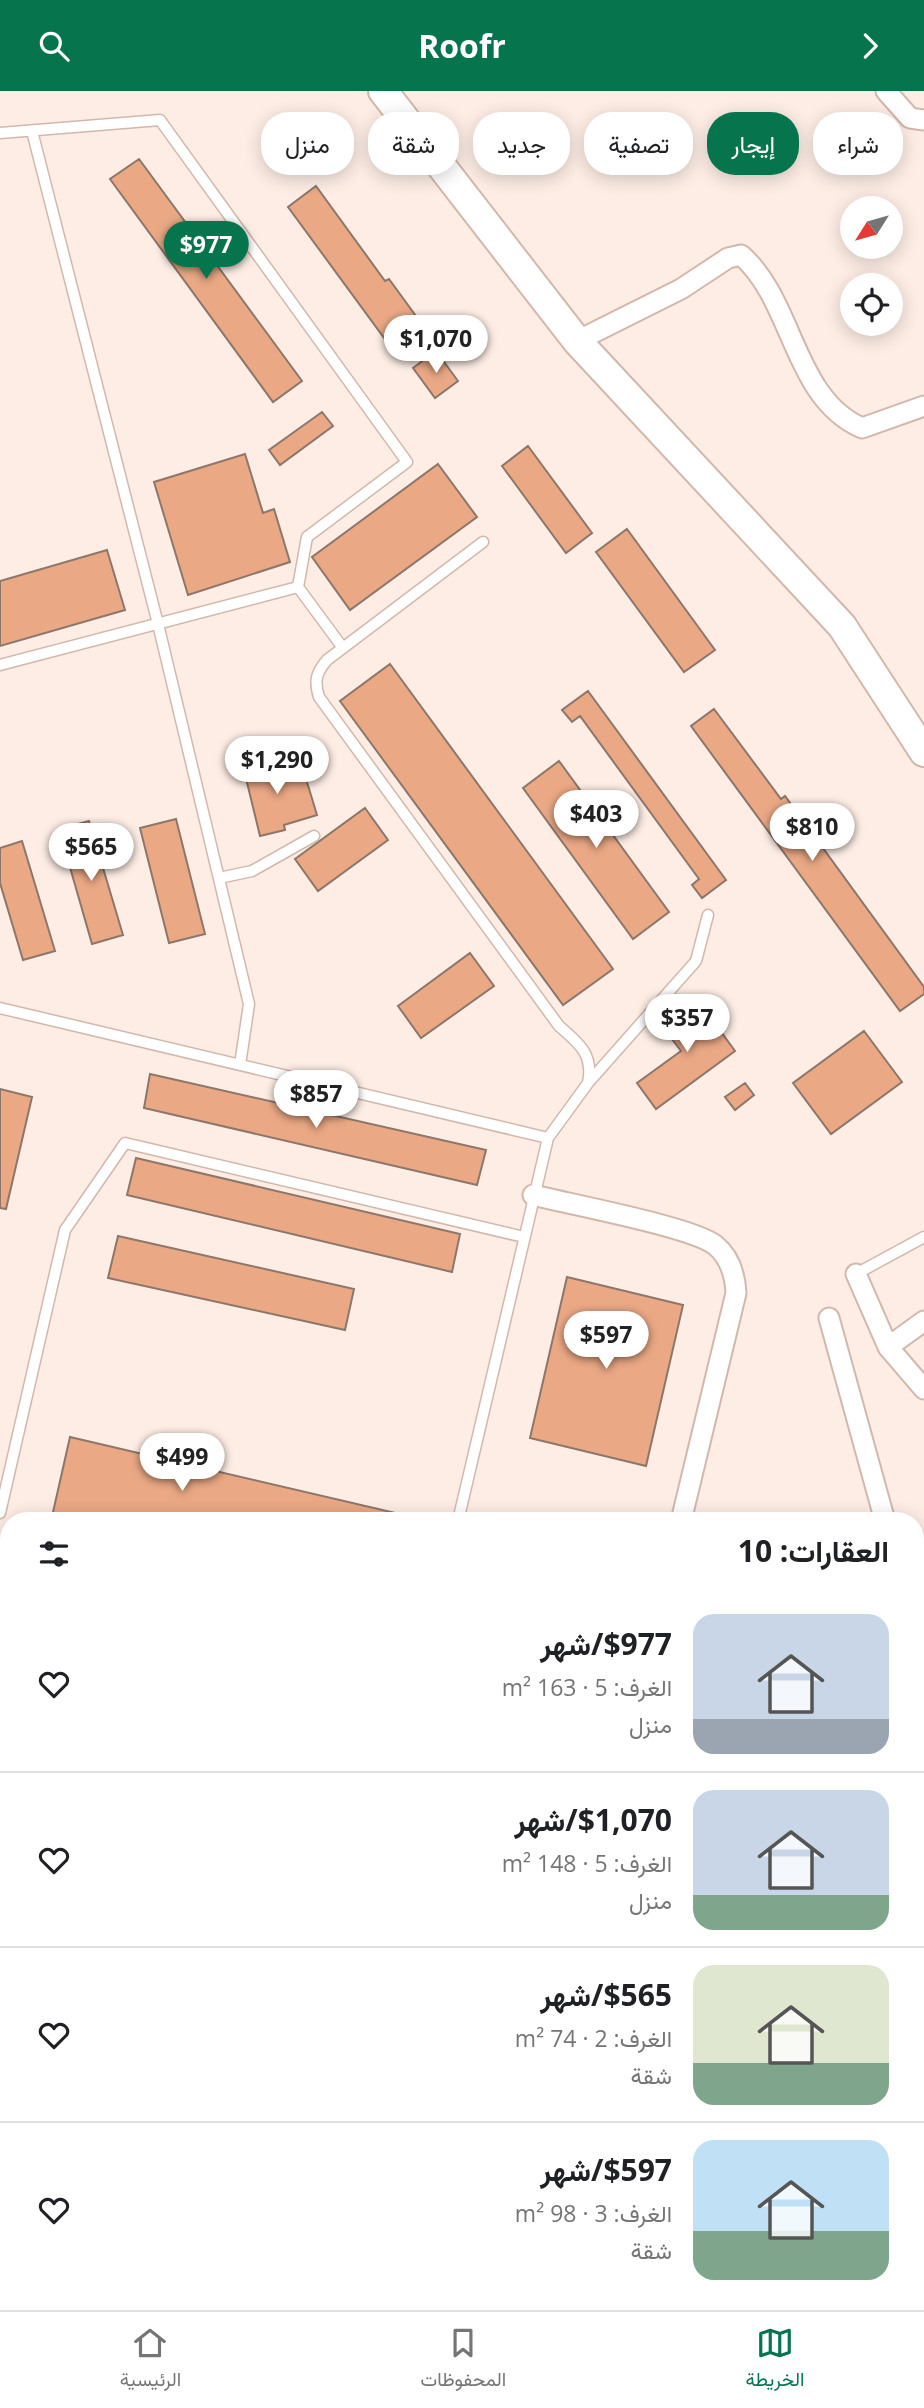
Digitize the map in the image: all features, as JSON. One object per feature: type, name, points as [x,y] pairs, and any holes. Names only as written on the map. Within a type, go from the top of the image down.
[{"type":"main road","points":[[383,91],[577,341],[842,626],[924,753]]},
{"type":"street","points":[[886,91],[910,118],[924,120]]},
{"type":"street","points":[[577,341],[610,321],[681,289],[728,258],[741,255],[763,278],[816,385],[836,412],[862,428],[924,406]]},
{"type":"street","points":[[533,1195],[699,1236],[723,1252],[732,1268],[736,1293],[683,1512]]},
{"type":"street","points":[[856,1274],[888,1347],[924,1389]]},
{"type":"street","points":[[829,1318],[883,1512]]},
{"type":"street","points":[[888,1347],[924,1321]]},
{"type":"lane","points":[[0,134],[160,120],[407,461],[307,537],[298,587],[343,648]]},
{"type":"lane","points":[[32,131],[158,624],[249,1004],[240,1065]]},
{"type":"lane","points":[[483,542],[343,648],[319,669],[316,685],[320,697],[559,1026],[589,1056],[591,1070],[588,1083]]},
{"type":"lane","points":[[0,665],[298,587]]},
{"type":"lane","points":[[219,878],[252,871],[314,836]]},
{"type":"lane","points":[[460,1512],[548,1138],[588,1083],[696,961],[708,915]]},
{"type":"lane","points":[[0,1008],[548,1138]]},
{"type":"lane","points":[[0,1512],[65,1230],[125,1143],[524,1237]]},
{"type":"lane","points":[[856,1274],[924,1237]]},
{"type":"building","points":[[139,159],[302,381],[273,402],[110,179]]},
{"type":"building","points":[[316,186],[385,281],[389,279],[421,323],[390,346],[288,207]]},
{"type":"building","points":[[436,351],[458,381],[435,398],[413,368]]},
{"type":"building","points":[[322,412],[333,426],[280,465],[269,450]]},
{"type":"building","points":[[528,446],[592,533],[566,553],[502,466]]},
{"type":"building","points":[[245,454],[263,513],[274,509],[290,562],[188,595],[154,482]]},
{"type":"building","points":[[438,464],[477,517],[350,610],[312,557]]},
{"type":"building","points":[[627,529],[715,650],[684,672],[596,552]]},
{"type":"building","points":[[107,550],[125,610],[0,646],[0,581]]},
{"type":"building","points":[[390,664],[613,969],[563,1005],[340,701]]},
{"type":"building","points":[[588,691],[726,880],[702,898],[692,885],[699,879],[580,716],[572,722],[562,710]]},
{"type":"building","points":[[714,709],[781,799],[785,796],[924,987],[924,994],[900,1011],[691,726]]},
{"type":"building","points":[[267,756],[273,778],[303,769],[317,815],[284,825],[285,830],[260,836],[242,762]]},
{"type":"building","points":[[559,761],[669,912],[633,939],[523,788]]},
{"type":"building","points":[[365,808],[388,840],[318,891],[295,859]]},
{"type":"building","points":[[176,819],[205,934],[169,943],[140,828]]},
{"type":"building","points":[[89,821],[123,935],[92,944],[59,829]]},
{"type":"building","points":[[22,841],[55,951],[23,960],[0,883],[0,848]]},
{"type":"building","points":[[470,953],[494,986],[421,1038],[398,1006]]},
{"type":"building","points":[[698,1000],[735,1051],[656,1109],[637,1083],[681,1051],[662,1026]]},
{"type":"building","points":[[864,1031],[902,1082],[831,1134],[793,1083]]},
{"type":"building","points":[[150,1074],[486,1150],[477,1185],[144,1108]]},
{"type":"building","points":[[745,1083],[754,1095],[735,1110],[725,1097]]},
{"type":"building","points":[[0,1089],[32,1097],[6,1209],[0,1208]]},
{"type":"building","points":[[136,1158],[460,1234],[452,1272],[127,1195]]},
{"type":"building","points":[[118,1236],[354,1289],[345,1330],[108,1278]]},
{"type":"building","points":[[567,1277],[683,1305],[646,1466],[530,1438]]},
{"type":"building","points":[[70,1437],[391,1512],[53,1512]]}]
